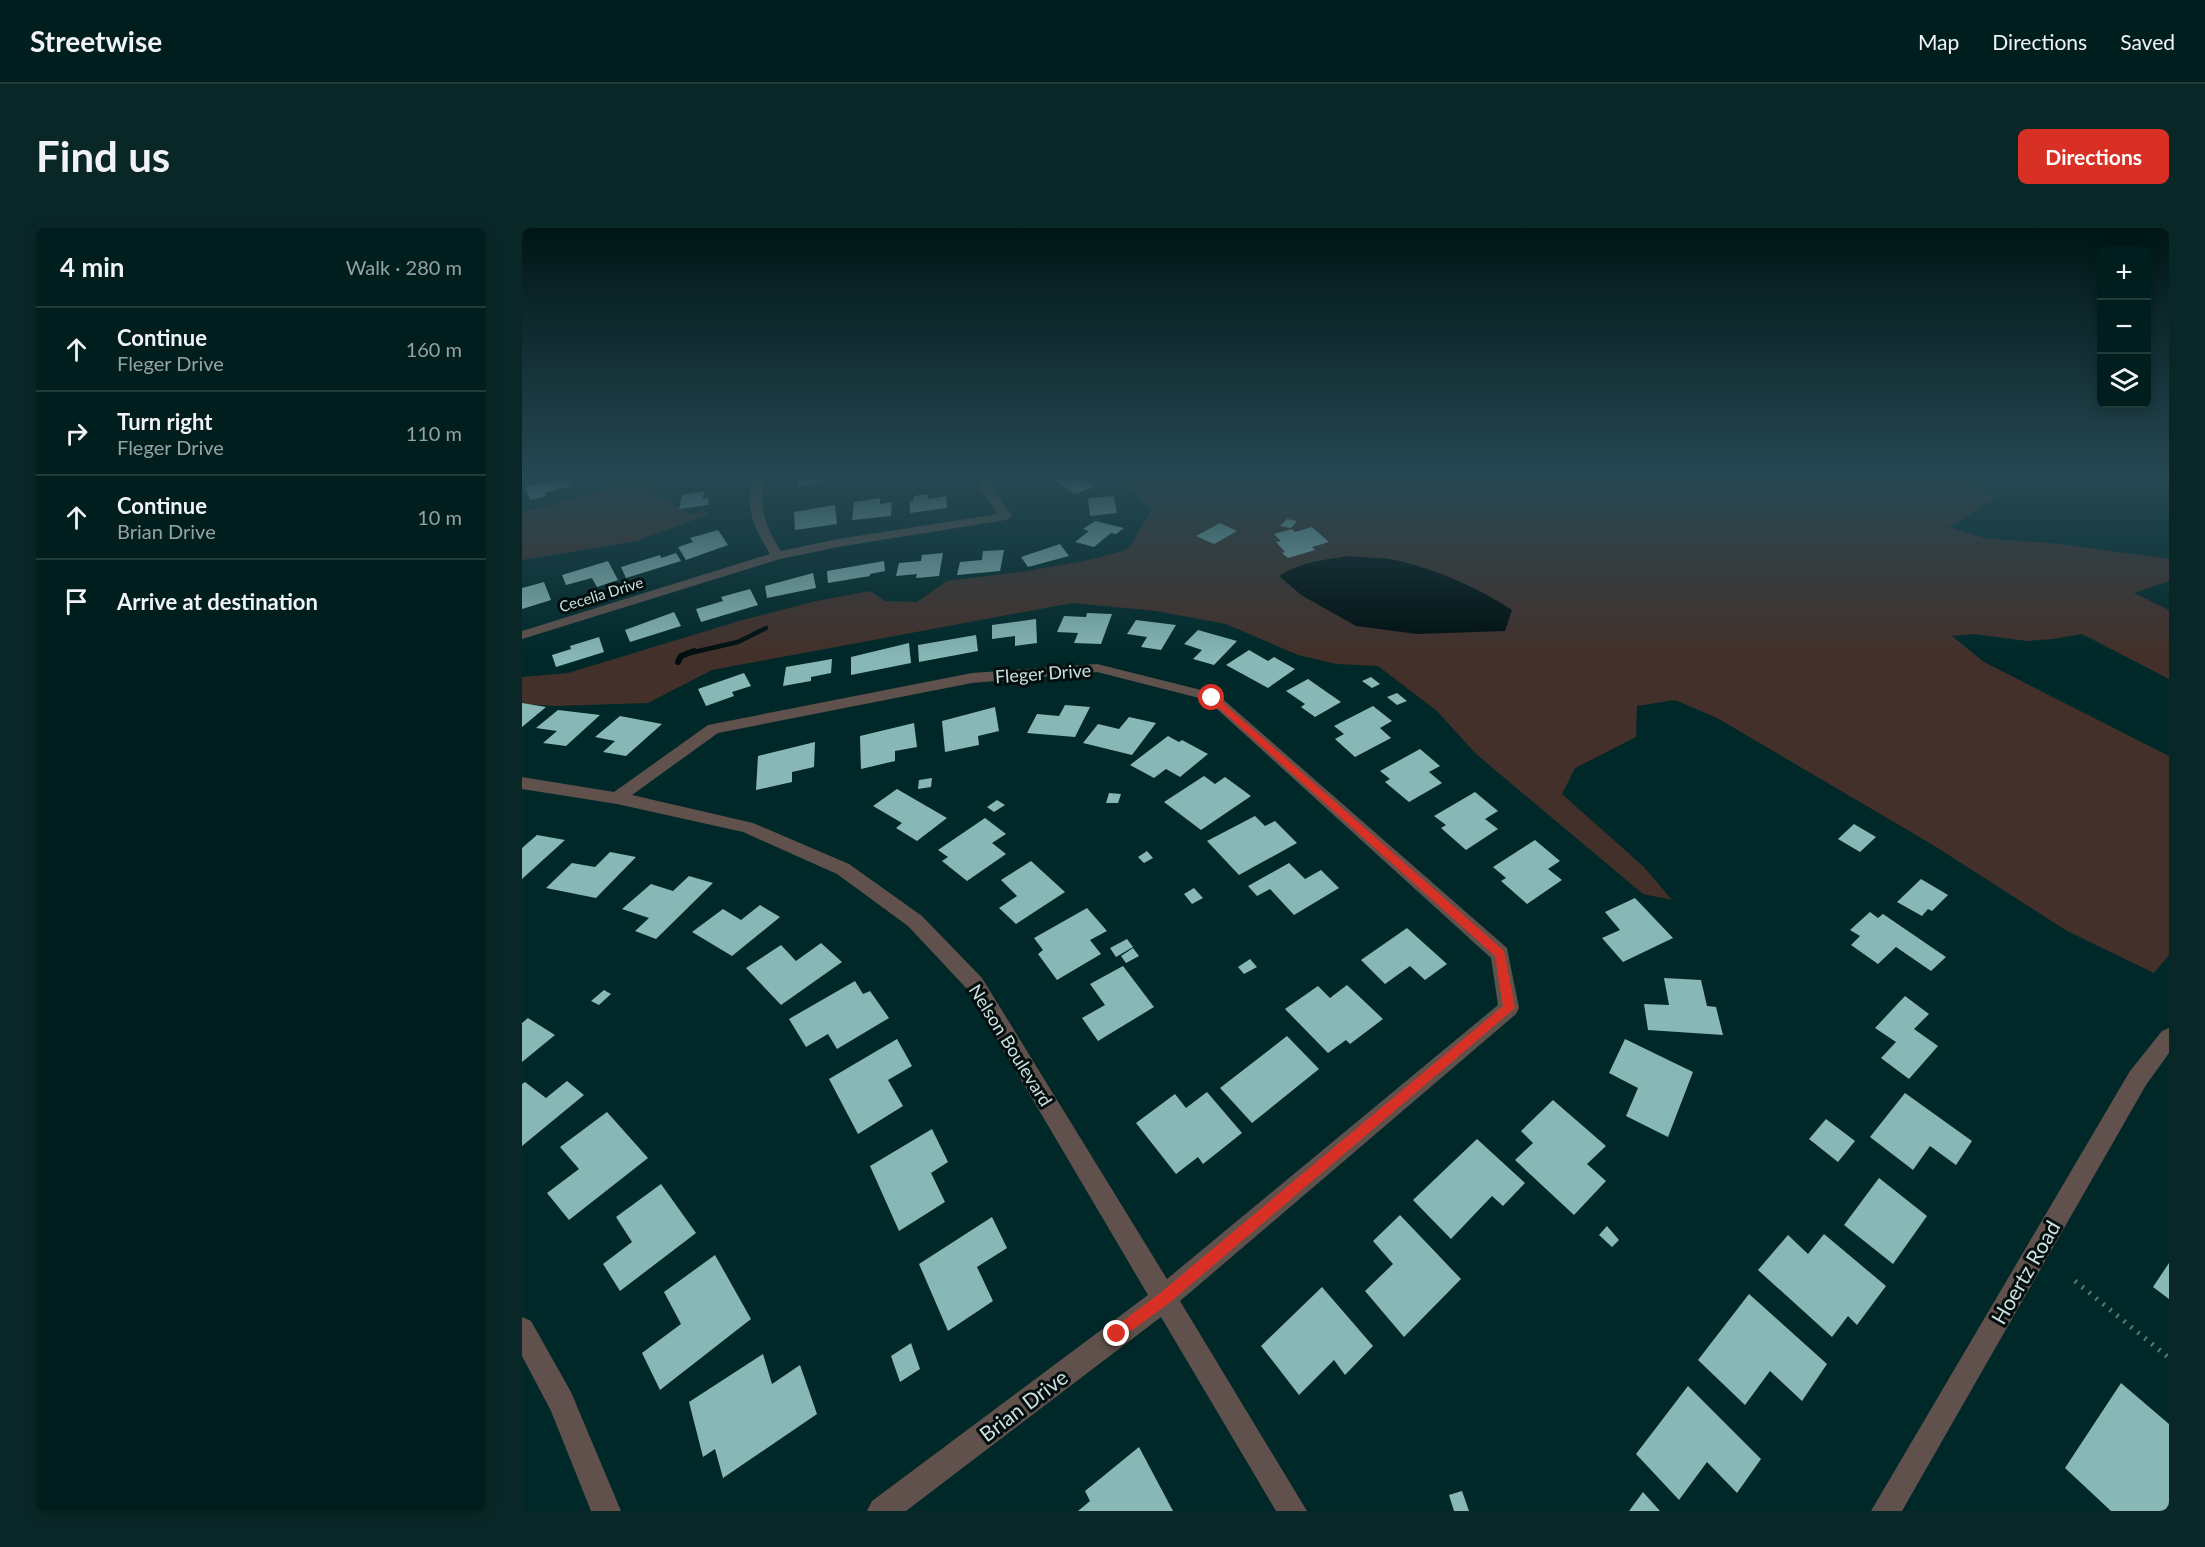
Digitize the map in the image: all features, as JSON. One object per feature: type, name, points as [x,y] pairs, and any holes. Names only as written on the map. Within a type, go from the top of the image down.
[{"type":"street","points":[[766,538],[777,556]]},
{"type":"street","name":"Cecelia Drive","points":[[522,635],[777,556],[870,538]]},
{"type":"street","name":"Fleger Drive","points":[[617,798],[713,729],[972,678],[1097,668],[1212,698],[1500,954],[1509,1008],[1163,1299]]},
{"type":"street","name":"Nelson Boulevard","points":[[522,783],[617,798],[747,827],[843,869],[915,921],[975,984],[1292,1511]]},
{"type":"street","name":"Hoertz Road","points":[[1886,1511],[2138,1078],[2169,1037]]},
{"type":"street","name":"Brian Drive","points":[[882,1511],[1163,1299]]},
{"type":"street","points":[[522,1330],[561,1402],[606,1511]]},
{"type":"path","points":[[2075,1281],[2169,1358]]},
{"type":"shaded area","points":[[522,538],[645,538],[637,541],[522,560]]},
{"type":"shaded area","points":[[1135,538],[1985,538],[2060,544],[2169,559],[2169,581],[2134,593],[2169,610],[2169,679],[2082,634],[2027,641],[1974,634],[1952,636],[1984,662],[2169,756],[2169,955],[2154,973],[2067,931],[1933,845],[1717,718],[1675,700],[1637,706],[1636,737],[1575,768],[1562,794],[1644,867],[1672,900],[1643,894],[1476,754],[1437,711],[1378,666],[1336,664],[1298,655],[1226,624],[1156,611],[1072,603],[712,670],[648,703],[556,706],[522,704],[522,677],[568,673],[739,621],[816,601],[870,591],[885,601],[917,602],[947,581],[1027,571],[1094,559],[1128,549]]},
{"type":"shaded area","points":[[1349,556],[1400,561],[1472,587],[1512,610],[1505,631],[1417,634],[1356,626],[1301,595],[1279,576],[1287,571],[1321,560]]},
{"type":"building","points":[[690,538],[723,538],[728,545],[686,560],[678,547],[693,542]]},
{"type":"building","points":[[1080,538],[1105,538],[1094,547],[1075,542]]},
{"type":"building","points":[[1200,538],[1225,538],[1214,544]]},
{"type":"building","points":[[1278,538],[1324,538],[1329,542],[1312,547],[1315,550],[1288,558],[1276,542],[1281,541]]},
{"type":"building","points":[[1060,544],[1069,556],[1028,567],[1021,557]]},
{"type":"building","points":[[1004,550],[1000,571],[957,575],[960,562],[982,560],[983,551]]},
{"type":"building","points":[[676,553],[681,561],[626,578],[621,567],[660,555],[661,558]]},
{"type":"building","points":[[943,553],[939,576],[916,578],[917,574],[896,576],[899,563],[921,561],[922,555]]},
{"type":"building","points":[[608,561],[618,580],[597,587],[592,578],[566,585],[562,575]]},
{"type":"building","points":[[884,561],[885,571],[870,574],[870,576],[828,583],[827,571]]},
{"type":"building","points":[[813,573],[816,588],[767,598],[765,586]]},
{"type":"building","points":[[544,582],[551,600],[522,609],[522,588]]},
{"type":"building","points":[[750,589],[758,605],[701,622],[696,609],[723,601],[721,597]]},
{"type":"building","points":[[674,612],[681,626],[630,642],[625,630]]},
{"type":"building","points":[[1087,613],[1112,614],[1101,644],[1074,643],[1078,633],[1057,632],[1064,616],[1086,617]]},
{"type":"building","points":[[1036,619],[1037,643],[1015,646],[1015,636],[992,639],[992,625]]},
{"type":"building","points":[[1136,620],[1176,625],[1161,650],[1141,647],[1147,637],[1127,634]]},
{"type":"building","points":[[1198,630],[1237,641],[1214,665],[1193,659],[1202,650],[1184,644]]},
{"type":"building","points":[[976,635],[978,651],[919,662],[918,645]]},
{"type":"building","points":[[599,637],[604,652],[556,667],[552,655],[571,649],[570,646]]},
{"type":"building","points":[[909,643],[911,663],[851,675],[851,657]]},
{"type":"building","points":[[1249,650],[1268,661],[1274,657],[1295,669],[1268,688],[1226,665]]},
{"type":"building","points":[[832,659],[831,673],[811,677],[811,681],[783,686],[786,667]]},
{"type":"building","points":[[744,673],[751,686],[732,692],[734,696],[706,706],[698,689]]},
{"type":"building","points":[[1371,677],[1380,684],[1372,688],[1362,681]]},
{"type":"building","points":[[1308,679],[1341,702],[1315,717],[1301,707],[1305,704],[1286,691]]},
{"type":"building","points":[[1397,693],[1407,701],[1397,705],[1387,697]]},
{"type":"building","points":[[522,703],[546,707],[522,727]]},
{"type":"building","points":[[1065,705],[1090,707],[1075,737],[1027,733],[1037,714],[1059,716]]},
{"type":"building","points":[[1373,706],[1392,721],[1380,728],[1391,738],[1355,757],[1335,739],[1344,734],[1334,726]]},
{"type":"building","points":[[995,707],[999,731],[978,736],[979,745],[945,752],[942,721]]},
{"type":"building","points":[[558,710],[600,715],[566,746],[543,743],[557,731],[536,728]]},
{"type":"building","points":[[620,716],[662,724],[626,756],[603,752],[615,741],[595,737]]},
{"type":"building","points":[[1129,717],[1156,723],[1132,755],[1083,743],[1098,724],[1119,729]]},
{"type":"building","points":[[914,723],[917,747],[895,751],[895,761],[861,769],[860,736]]},
{"type":"building","points":[[1168,736],[1179,742],[1182,740],[1208,754],[1180,777],[1166,769],[1154,778],[1130,765]]},
{"type":"building","points":[[815,742],[814,767],[792,772],[792,782],[756,790],[758,756]]},
{"type":"building","points":[[1420,749],[1440,766],[1429,772],[1442,783],[1409,802],[1385,782],[1390,779],[1380,771]]},
{"type":"building","points":[[1204,776],[1215,784],[1225,777],[1251,796],[1201,830],[1164,802]]},
{"type":"building","points":[[932,778],[931,787],[918,789],[919,780]]},
{"type":"building","points":[[897,789],[947,818],[917,841],[896,828],[902,823],[873,806]]},
{"type":"building","points":[[1475,792],[1498,811],[1485,819],[1498,829],[1466,850],[1441,828],[1446,825],[1434,816]]},
{"type":"building","points":[[1109,793],[1121,794],[1118,803],[1106,803]]},
{"type":"building","points":[[997,800],[1005,805],[994,812],[987,807]]},
{"type":"building","points":[[1255,816],[1265,826],[1275,821],[1297,843],[1239,875],[1207,841]]},
{"type":"building","points":[[985,818],[1006,834],[992,843],[1006,854],[967,881],[942,861],[948,857],[938,850]]},
{"type":"building","points":[[1854,824],[1876,837],[1860,852],[1838,839]]},
{"type":"building","points":[[537,835],[565,840],[522,879],[522,848]]},
{"type":"building","points":[[1535,840],[1560,861],[1548,869],[1562,880],[1527,904],[1501,881],[1506,878],[1493,867]]},
{"type":"building","points":[[1147,851],[1153,858],[1144,863],[1138,857]]},
{"type":"building","points":[[610,852],[636,857],[596,898],[546,888],[572,863],[595,867]]},
{"type":"building","points":[[1031,861],[1065,892],[1016,924],[999,908],[1017,896],[1001,880]]},
{"type":"building","points":[[1289,863],[1305,879],[1321,870],[1339,888],[1294,915],[1270,889],[1257,896],[1248,886]]},
{"type":"building","points":[[689,876],[713,883],[656,939],[635,931],[649,918],[622,909],[651,884],[673,891]]},
{"type":"building","points":[[1921,879],[1948,895],[1932,911],[1928,909],[1922,916],[1897,902]]},
{"type":"building","points":[[1194,888],[1203,898],[1192,904],[1184,894]]},
{"type":"building","points":[[1635,898],[1673,938],[1623,962],[1602,938],[1620,930],[1605,912]]},
{"type":"building","points":[[760,905],[780,917],[732,956],[692,932],[723,909],[741,920]]},
{"type":"building","points":[[1087,908],[1107,931],[1090,940],[1101,954],[1057,980],[1038,954],[1043,950],[1034,938]]},
{"type":"building","points":[[1870,912],[1878,918],[1883,914],[1946,957],[1931,971],[1896,947],[1878,964],[1851,945],[1860,936],[1850,930]]},
{"type":"building","points":[[1407,928],[1447,964],[1425,980],[1410,966],[1385,984],[1361,960]]},
{"type":"building","points":[[1127,939],[1133,947],[1116,957],[1110,948]]},
{"type":"building","points":[[821,943],[842,962],[781,1005],[746,968],[781,945],[796,961]]},
{"type":"building","points":[[1133,948],[1139,956],[1126,963],[1121,956]]},
{"type":"building","points":[[1250,959],[1257,967],[1244,974],[1238,967]]},
{"type":"building","points":[[1123,966],[1154,1007],[1098,1041],[1082,1018],[1105,1005],[1090,984]]},
{"type":"building","points":[[1664,978],[1701,980],[1707,1006],[1716,1007],[1723,1035],[1648,1030],[1644,1004],[1669,1005]]},
{"type":"building","points":[[855,981],[863,994],[870,991],[889,1018],[837,1049],[828,1034],[806,1047],[789,1019]]},
{"type":"building","points":[[1347,985],[1383,1019],[1350,1044],[1346,1040],[1328,1053],[1285,1009],[1318,986],[1330,998]]},
{"type":"building","points":[[604,990],[611,994],[599,1005],[591,1001]]},
{"type":"building","points":[[1905,996],[1929,1014],[1914,1029],[1938,1046],[1909,1079],[1881,1058],[1896,1042],[1875,1028]]},
{"type":"building","points":[[528,1018],[555,1035],[522,1062],[522,1023]]},
{"type":"building","points":[[1287,1036],[1319,1069],[1252,1123],[1220,1088]]},
{"type":"building","points":[[897,1039],[912,1066],[888,1080],[903,1106],[858,1134],[829,1079]]},
{"type":"building","points":[[1625,1039],[1693,1072],[1668,1137],[1626,1116],[1638,1088],[1609,1073]]},
{"type":"building","points":[[567,1081],[584,1095],[522,1146],[522,1084],[525,1082],[546,1098]]},
{"type":"building","points":[[1207,1092],[1242,1133],[1203,1164],[1198,1157],[1176,1174],[1136,1123],[1175,1094],[1186,1108]]},
{"type":"building","points":[[1905,1093],[1972,1141],[1956,1165],[1930,1146],[1913,1170],[1870,1137]]},
{"type":"building","points":[[1553,1100],[1606,1146],[1587,1164],[1606,1181],[1574,1215],[1515,1160],[1533,1143],[1521,1131]]},
{"type":"building","points":[[607,1112],[648,1158],[569,1220],[547,1193],[579,1169],[560,1147]]},
{"type":"building","points":[[1826,1119],[1855,1141],[1838,1162],[1809,1139]]},
{"type":"building","points":[[932,1129],[948,1162],[931,1173],[945,1202],[899,1231],[870,1166]]},
{"type":"building","points":[[1477,1139],[1525,1183],[1503,1206],[1492,1196],[1451,1239],[1413,1200]]},
{"type":"building","points":[[1879,1178],[1927,1216],[1893,1264],[1844,1225]]},
{"type":"building","points":[[661,1184],[696,1233],[620,1291],[603,1264],[632,1242],[616,1217]]},
{"type":"building","points":[[1400,1215],[1461,1279],[1404,1337],[1365,1291],[1393,1264],[1373,1241]]},
{"type":"building","points":[[992,1217],[1007,1248],[977,1267],[993,1301],[948,1331],[919,1264]]},
{"type":"building","points":[[1607,1226],[1619,1240],[1612,1247],[1599,1235]]},
{"type":"building","points":[[1824,1234],[1886,1286],[1857,1325],[1848,1316],[1832,1337],[1758,1270],[1788,1235],[1808,1254]]},
{"type":"building","points":[[715,1255],[751,1319],[660,1390],[642,1353],[681,1324],[664,1292]]},
{"type":"building","points":[[2169,1263],[2169,1299],[2153,1287]]},
{"type":"building","points":[[1322,1287],[1373,1346],[1345,1375],[1334,1360],[1299,1395],[1261,1346]]},
{"type":"building","points":[[1749,1294],[1827,1364],[1802,1401],[1770,1371],[1745,1405],[1698,1360]]},
{"type":"building","points":[[911,1343],[920,1369],[900,1382],[891,1356]]},
{"type":"building","points":[[763,1354],[772,1384],[800,1365],[817,1414],[723,1478],[715,1449],[703,1457],[689,1402]]},
{"type":"building","points":[[2121,1383],[2169,1424],[2169,1511],[2111,1511],[2065,1468]]},
{"type":"building","points":[[1688,1386],[1761,1459],[1737,1493],[1707,1462],[1679,1500],[1636,1454]]},
{"type":"building","points":[[1139,1447],[1173,1511],[1078,1511],[1090,1501],[1085,1491]]},
{"type":"building","points":[[1462,1491],[1469,1511],[1454,1511],[1449,1495]]},
{"type":"building","points":[[1643,1492],[1660,1511],[1629,1511]]},
{"type":"waterway","points":[[690,653],[738,642],[766,628]]},
{"type":"waterway","points":[[678,662],[681,656],[694,651]]},
{"type":"route","points":[[1117,1334],[1163,1299],[1509,1008],[1500,954],[1212,698]]}]
